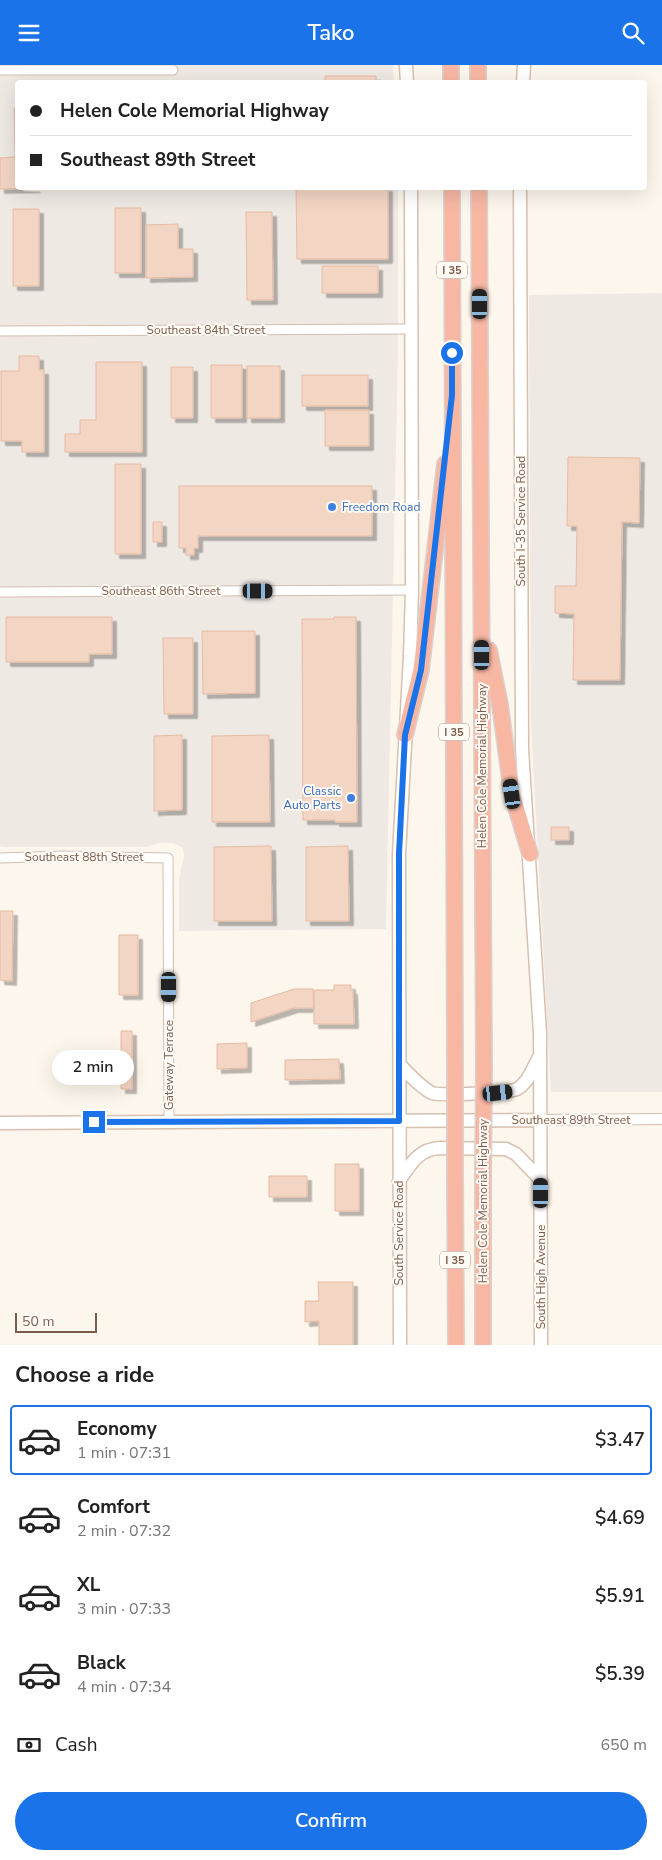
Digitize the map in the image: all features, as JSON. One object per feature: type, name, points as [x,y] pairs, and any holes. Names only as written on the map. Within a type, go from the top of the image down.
[{"type":"highway","points":[[451,65],[451,80]]},
{"type":"highway","points":[[478,65],[478,80]]},
{"type":"highway","name":"I 35","points":[[452,190],[456,1345]]},
{"type":"highway","name":"Helen Cole Memorial Highway","points":[[479,190],[484,1068],[482,1176],[483,1345]]},
{"type":"highway","points":[[405,735],[421,670],[452,395]]},
{"type":"highway","points":[[482,615],[500,705],[512,794],[530,854]]},
{"type":"main road","points":[[406,65],[407,80]]},
{"type":"main road","points":[[523,80],[524,65]]},
{"type":"main road","points":[[411,190],[412,329]]},
{"type":"main road","name":"South I-35 Service Road","points":[[520,190],[522,749],[530,854],[540,1055]]},
{"type":"main road","name":"South Service Road","points":[[400,1345],[399,854],[412,590],[412,329]]},
{"type":"main road","points":[[400,1065],[428,1090],[437,1094],[498,1093],[518,1089],[524,1083],[540,1055]]},
{"type":"main road","name":"South High Avenue","points":[[540,1055],[541,1345]]},
{"type":"main road","name":"Southeast 89th Street","points":[[0,1123],[540,1120]]},
{"type":"main road","points":[[399,1181],[418,1154],[432,1148],[506,1149],[516,1154],[541,1180]]},
{"type":"street","points":[[0,71],[173,70]]},
{"type":"street","name":"Southeast 84th Street","points":[[0,331],[412,329]]},
{"type":"street","name":"Southeast 86th Street","points":[[0,592],[412,590]]},
{"type":"street","name":"Southeast 88th Street","points":[[0,858],[54,856],[168,858]]},
{"type":"street","name":"Gateway Terrace","points":[[168,858],[169,1122]]},
{"type":"street","name":"Southeast 89th Street","points":[[540,1120],[662,1119]]},
{"type":"shaded area","points":[[0,65],[393,65],[394,80],[15,80],[15,190],[398,190],[398,349],[386,929],[179,931],[179,879],[184,856],[183,848],[174,843],[159,843],[147,847],[0,846]]},
{"type":"shaded area","points":[[662,293],[662,1092],[551,1092],[531,725],[529,295]]},
{"type":"building","points":[[325,76],[376,76],[376,80],[325,80]]},
{"type":"building","points":[[14,108],[15,108],[15,157]]},
{"type":"building","points":[[15,157],[15,189],[0,189],[0,158]]},
{"type":"building","points":[[296,190],[388,190],[388,259],[297,259]]},
{"type":"building","points":[[115,208],[141,208],[141,273],[115,273]]},
{"type":"building","points":[[13,209],[39,209],[39,286],[13,286]]},
{"type":"building","points":[[246,212],[272,212],[273,300],[247,300]]},
{"type":"building","points":[[178,224],[178,249],[193,249],[193,277],[146,278],[146,225]]},
{"type":"building","points":[[322,266],[378,266],[378,293],[322,293]]},
{"type":"building","points":[[19,356],[39,356],[39,370],[44,370],[44,452],[22,452],[22,441],[1,441],[1,371],[19,371]]},
{"type":"building","points":[[96,362],[142,362],[142,452],[65,452],[65,434],[80,434],[80,420],[96,420]]},
{"type":"building","points":[[211,365],[242,365],[242,418],[211,418]]},
{"type":"building","points":[[247,366],[280,366],[280,418],[247,418]]},
{"type":"building","points":[[171,367],[193,367],[193,418],[171,418]]},
{"type":"building","points":[[302,375],[368,375],[368,406],[302,406]]},
{"type":"building","points":[[325,410],[369,410],[369,446],[325,446]]},
{"type":"building","points":[[568,457],[640,458],[639,523],[622,522],[620,680],[573,680],[574,614],[555,613],[555,586],[576,586],[577,526],[567,526]]},
{"type":"building","points":[[115,464],[141,464],[141,554],[115,554]]},
{"type":"building","points":[[179,486],[372,486],[372,536],[198,536],[198,548],[194,548],[194,555],[186,555],[186,548],[179,548]]},
{"type":"building","points":[[153,522],[162,522],[162,542],[153,542]]},
{"type":"building","points":[[6,617],[112,617],[112,654],[89,654],[89,662],[6,662]]},
{"type":"building","points":[[334,617],[356,617],[357,822],[303,820],[302,619],[334,619]]},
{"type":"building","points":[[202,631],[255,631],[255,693],[203,694]]},
{"type":"building","points":[[163,638],[193,638],[193,714],[164,714]]},
{"type":"building","points":[[182,735],[182,810],[154,811],[154,736]]},
{"type":"building","points":[[269,735],[270,822],[212,822],[212,736]]},
{"type":"building","points":[[551,827],[569,827],[569,840],[551,840]]},
{"type":"building","points":[[271,846],[272,921],[214,921],[214,847]]},
{"type":"building","points":[[348,846],[349,921],[306,921],[306,847]]},
{"type":"building","points":[[0,911],[13,911],[12,981],[0,980]]},
{"type":"building","points":[[119,935],[138,935],[138,995],[119,995]]},
{"type":"building","points":[[334,985],[351,985],[351,990],[353,990],[354,1024],[314,1024],[314,990],[334,990]]},
{"type":"building","points":[[294,989],[313,989],[314,1008],[294,1008],[251,1022],[251,1003]]},
{"type":"building","points":[[121,1031],[132,1031],[132,1089],[121,1089]]},
{"type":"building","points":[[247,1043],[247,1068],[217,1069],[217,1044]]},
{"type":"building","points":[[339,1059],[340,1079],[285,1080],[285,1060]]},
{"type":"building","points":[[335,1164],[359,1164],[359,1211],[335,1211]]},
{"type":"building","points":[[269,1176],[307,1176],[307,1197],[269,1197]]},
{"type":"building","points":[[318,1282],[353,1282],[353,1345],[319,1345],[319,1321],[305,1322],[305,1301],[319,1301]]},
{"type":"place","name":"Freedom Road","points":[[332,507]]},
{"type":"place","name":"Classic Auto Parts","points":[[351,798]]},
{"type":"route","points":[[94,1122],[399,1121],[399,822],[405,735],[421,670],[452,395],[452,353]]}]
